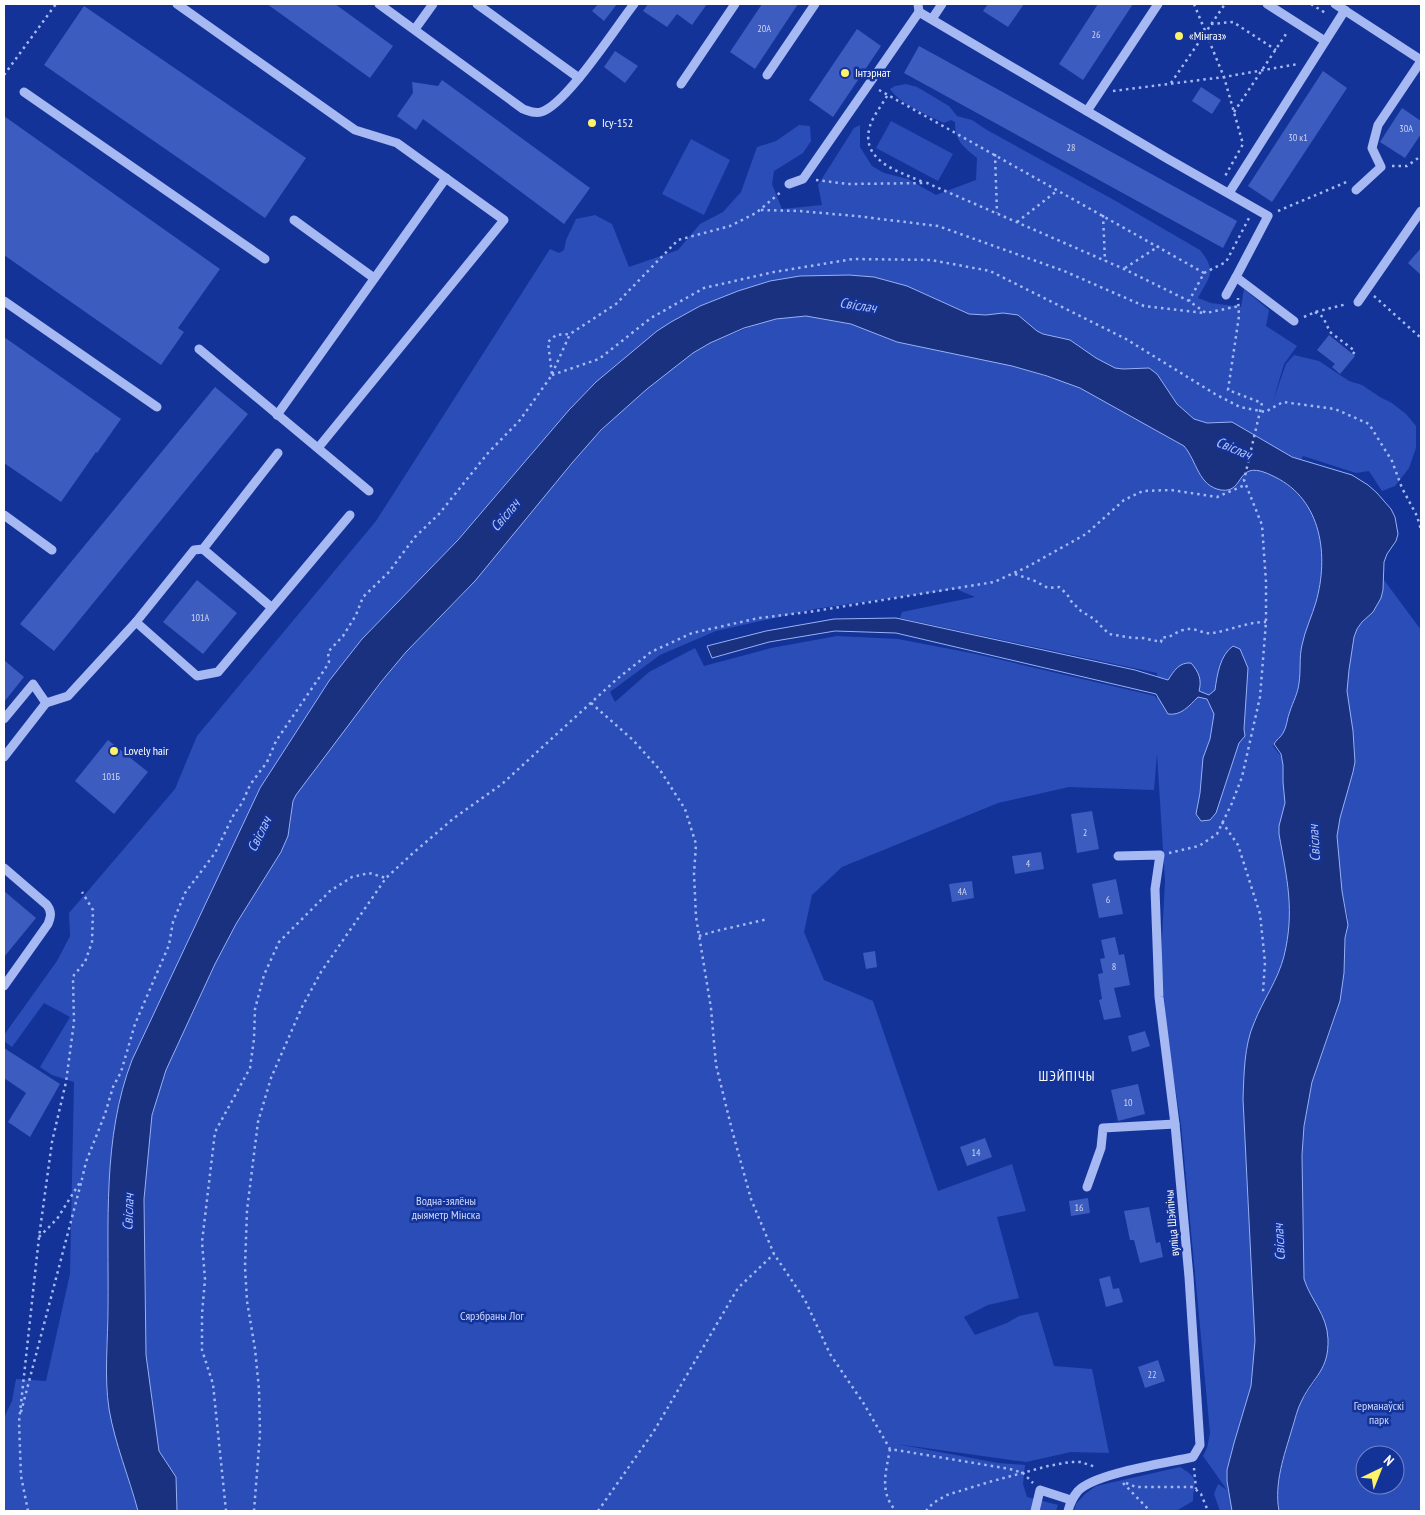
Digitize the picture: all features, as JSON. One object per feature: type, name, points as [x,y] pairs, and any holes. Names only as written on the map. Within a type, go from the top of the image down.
[{"type":"street","points":[[177,4],[356,130],[397,143],[504,220],[318,448]]},
{"type":"street","points":[[379,4],[523,109],[533,113],[547,109],[579,78],[634,4]]},
{"type":"street","points":[[415,29],[434,4]]},
{"type":"street","points":[[478,4],[579,78]]},
{"type":"street","points":[[681,84],[735,4]]},
{"type":"street","points":[[767,75],[815,4]]},
{"type":"street","points":[[932,19],[942,4]]},
{"type":"street","points":[[1087,111],[1158,4]]},
{"type":"street","points":[[1267,4],[1325,41]]},
{"type":"street","points":[[1335,4],[1421,60],[1378,125],[1372,148],[1381,167],[1356,190]]},
{"type":"street","points":[[789,184],[803,179],[918,8],[932,19],[1268,216],[1226,295]]},
{"type":"street","points":[[1229,193],[1345,10]]},
{"type":"street","points":[[24,92],[266,259]]},
{"type":"street","points":[[277,415],[446,178]]},
{"type":"street","points":[[1358,302],[1421,211]]},
{"type":"street","points":[[294,220],[374,278]]},
{"type":"street","points":[[1236,277],[1294,321]]},
{"type":"street","points":[[4,301],[157,407]]},
{"type":"street","points":[[199,349],[369,491]]},
{"type":"street","points":[[4,757],[46,703],[68,696],[136,622],[194,550],[203,549],[278,453]]},
{"type":"street","points":[[4,515],[52,550]]},
{"type":"street","points":[[136,622],[197,676],[218,672],[350,515]]},
{"type":"street","points":[[203,549],[271,607]]},
{"type":"street","points":[[4,719],[33,684],[46,703]]},
{"type":"street","points":[[1118,856],[1160,854]]},
{"type":"street","name":"вуліца Шэйпічы","points":[[1160,854],[1155,889],[1159,997],[1175,1124],[1189,1277],[1200,1445],[1193,1457]]},
{"type":"street","points":[[4,868],[51,910],[48,924],[4,984]]},
{"type":"street","points":[[1087,1187],[1100,1148],[1103,1128],[1175,1124]]},
{"type":"street","points":[[1068,1511],[1071,1500],[1079,1490],[1090,1482],[1112,1475],[1193,1457]]},
{"type":"street","points":[[1034,1511],[1040,1490],[1071,1500]]},
{"type":"path","points":[[4,75],[56,4]]},
{"type":"path","points":[[1194,4],[1224,77],[1243,144],[1223,177],[1229,193]]},
{"type":"path","points":[[1170,84],[1225,4]]},
{"type":"path","points":[[1211,24],[1233,22],[1276,50]]},
{"type":"path","points":[[1234,112],[1295,22]]},
{"type":"path","points":[[1099,93],[1224,77],[1312,61]]},
{"type":"path","points":[[869,83],[888,96],[1103,214],[1204,273]]},
{"type":"path","points":[[888,96],[870,126],[870,149],[875,157],[884,164],[1105,260],[1189,301],[1206,313]]},
{"type":"path","points":[[995,154],[997,214]]},
{"type":"path","points":[[1381,167],[1407,166],[1421,156]]},
{"type":"path","points":[[1268,216],[1355,178]]},
{"type":"path","points":[[803,179],[848,184],[927,183]]},
{"type":"path","points":[[552,375],[548,342],[556,335],[570,334],[616,304],[678,240],[730,226],[759,210],[789,184]]},
{"type":"path","points":[[1017,222],[1058,190]]},
{"type":"path","points":[[1189,301],[1204,273],[1226,262],[1254,208]]},
{"type":"path","points":[[759,210],[846,215],[938,226],[1064,272],[1144,306],[1206,313],[1239,306]]},
{"type":"path","points":[[1103,214],[1105,260]]},
{"type":"path","points":[[1124,269],[1159,246]]},
{"type":"path","points":[[552,375],[599,359],[651,318],[704,288],[774,272],[853,259],[931,260],[990,270],[1126,339],[1215,394],[1240,407],[1260,413],[1284,402],[1335,409],[1369,424],[1392,461],[1402,488],[1417,516],[1421,530]]},
{"type":"path","points":[[1160,854],[1178,852],[1199,846],[1217,834],[1242,777],[1260,697],[1266,622],[1266,582],[1262,525],[1244,480],[1262,403],[1228,390],[1239,316],[1239,298],[1226,295]]},
{"type":"path","points":[[1375,296],[1421,338]]},
{"type":"path","points":[[1294,321],[1315,312],[1358,302]]},
{"type":"path","points":[[1315,312],[1323,317],[1329,333],[1354,351],[1353,354]]},
{"type":"path","points":[[19,1422],[86,1162],[105,1114],[113,1087],[121,1072],[135,1024],[168,946],[173,922],[185,893],[215,853],[250,785],[268,762],[276,741],[325,669],[329,662],[328,652],[342,636],[356,615],[363,597],[388,573],[416,537],[439,514],[488,453],[520,420],[552,375],[570,334]]},
{"type":"path","points":[[254,1511],[260,1434],[259,1389],[256,1349],[247,1301],[245,1267],[247,1210],[258,1122],[271,1078],[302,1007],[330,958],[386,878],[454,818],[502,784],[617,679],[651,652],[692,633],[759,618],[809,612],[994,582],[1013,574],[1086,534],[1124,500],[1143,491],[1171,490],[1217,497],[1245,485]]},
{"type":"path","points":[[1013,574],[1035,581],[1048,588],[1059,587],[1067,594],[1070,601],[1082,612],[1094,618],[1109,634],[1161,642],[1162,637],[1167,638],[1183,630],[1193,628],[1211,634],[1257,622],[1266,622]]},
{"type":"path","points":[[591,703],[633,740],[660,770],[685,809],[696,844],[696,918],[710,1008],[716,1064],[751,1199],[774,1254],[805,1300],[830,1354],[864,1404],[890,1449],[884,1484],[889,1503],[896,1511]]},
{"type":"path","points":[[1222,822],[1238,845],[1260,914],[1265,962],[1263,992]]},
{"type":"path","points":[[226,1511],[213,1384],[202,1350],[202,1314],[205,1279],[202,1242],[214,1132],[250,1068],[254,1039],[255,1009],[264,975],[279,942],[330,891],[352,877],[369,873],[386,878]]},
{"type":"path","points":[[28,1511],[21,1476],[19,1422],[39,1237],[52,1142],[66,1082],[74,1022],[73,979],[85,962],[92,942],[93,910],[82,892]]},
{"type":"path","points":[[700,936],[716,930],[768,919]]},
{"type":"path","points":[[39,1237],[57,1219],[82,1179]]},
{"type":"path","points":[[598,1511],[654,1431],[738,1288],[774,1254]]},
{"type":"path","points":[[890,1449],[1023,1473],[1040,1490]]},
{"type":"path","points":[[1193,1457],[1196,1489]]},
{"type":"path","points":[[1120,1480],[1150,1511]]},
{"type":"green space","points":[[906,84],[917,87],[949,106],[957,116],[972,120],[1200,250],[1209,264],[1210,274],[1198,298],[1211,303],[1241,307],[1244,289],[1269,310],[1266,326],[1297,346],[1284,364],[1273,401],[1286,364],[1294,355],[1319,361],[1349,381],[1362,385],[1392,403],[1406,414],[1416,426],[1416,448],[1409,468],[1395,486],[1382,491],[1369,471],[1356,473],[1303,456],[1301,460],[1285,454],[1232,422],[1207,423],[1194,419],[1177,404],[1160,378],[1149,368],[1115,368],[1096,358],[1070,340],[1037,331],[1018,315],[1003,313],[969,314],[907,286],[886,280],[862,276],[800,276],[770,281],[700,306],[671,322],[596,382],[569,410],[458,540],[362,639],[329,681],[260,788],[132,1060],[123,1086],[117,1113],[110,1167],[109,1194],[107,1391],[116,1437],[138,1511],[4,1511],[4,1418],[12,1401],[16,1379],[46,1381],[70,1274],[74,1082],[52,1075],[40,1067],[70,1017],[44,1003],[12,1047],[4,1041],[4,1035],[57,961],[70,936],[69,913],[175,789],[197,736],[376,521],[550,249],[559,253],[564,250],[566,240],[576,219],[595,215],[612,224],[629,267],[678,250],[700,224],[723,212],[741,192],[757,147],[776,141],[799,125],[810,126],[811,141],[803,153],[774,171],[772,184],[782,209],[822,205],[818,185],[854,128],[860,125],[860,147],[872,166],[884,173],[908,179],[936,195],[976,180],[977,158],[958,139],[955,122],[951,120],[944,123],[922,113],[901,100],[890,89]]},
{"type":"green space","points":[[891,121],[953,154],[938,181],[876,148]]},
{"type":"green space","points":[[691,139],[730,160],[704,215],[662,194]]},
{"type":"green space","name":"Водна-зялёны дыяметр Мінска","points":[[806,316],[851,324],[897,342],[997,362],[1063,381],[1097,396],[1184,446],[1191,454],[1201,477],[1230,489],[1250,470],[1257,470],[1277,478],[1293,489],[1304,500],[1318,527],[1322,557],[1320,587],[1302,648],[1298,691],[1285,729],[1273,746],[1283,759],[1285,803],[1279,834],[1290,896],[1290,920],[1280,969],[1254,1022],[1247,1046],[1243,1099],[1255,1341],[1251,1386],[1227,1470],[1232,1511],[1220,1511],[1214,1494],[1218,1484],[1227,1490],[1203,1456],[1210,1433],[1181,1125],[1167,1035],[1161,957],[1165,881],[1157,754],[1154,790],[1069,787],[998,803],[842,867],[812,895],[804,932],[824,980],[873,1001],[938,1191],[1012,1164],[1026,1211],[997,1217],[1019,1298],[988,1305],[964,1317],[975,1335],[1007,1323],[1019,1316],[1038,1312],[1054,1366],[1092,1369],[1109,1453],[1071,1452],[1026,1462],[897,1444],[998,1463],[1025,1465],[1023,1484],[1027,1497],[1058,1505],[1056,1511],[177,1511],[176,1477],[159,1451],[146,1355],[144,1199],[152,1115],[166,1070],[215,964],[236,924],[281,852],[290,827],[293,801],[296,795],[357,713],[406,652],[463,594],[588,444],[615,417],[662,376],[710,343],[762,322]],"holes":[[[956,589],[975,597],[902,612],[900,618],[1157,673],[1157,699],[1155,696],[976,654],[898,639],[837,636],[771,648],[704,666],[695,648],[649,672],[615,702],[610,692],[660,655],[716,631],[815,609]]]},
{"type":"green space","name":"Германаўскі парк","points":[[1384,580],[1421,630],[1421,1511],[1279,1511],[1277,1494],[1280,1469],[1300,1403],[1317,1378],[1328,1337],[1322,1314],[1312,1298],[1304,1279],[1302,1155],[1304,1126],[1312,1082],[1336,1014],[1342,987],[1348,918],[1342,891],[1337,836],[1353,772],[1355,752],[1347,691],[1354,637],[1357,629],[1381,598]]},
{"type":"green space","points":[[1180,1467],[1191,1474],[1195,1484],[1193,1501],[1176,1511],[1074,1511],[1076,1504],[1096,1486]]},
{"type":"water","name":"Свіслач","points":[[849,275],[874,277],[907,286],[969,314],[1003,313],[1018,315],[1037,331],[1070,340],[1096,358],[1115,368],[1149,368],[1157,374],[1177,404],[1194,419],[1207,423],[1232,422],[1292,457],[1352,475],[1377,493],[1391,509],[1395,517],[1398,534],[1384,562],[1381,598],[1373,612],[1357,629],[1349,670],[1347,691],[1355,762],[1337,836],[1342,891],[1348,925],[1345,938],[1344,973],[1340,1001],[1312,1082],[1304,1126],[1302,1155],[1304,1279],[1325,1322],[1328,1350],[1323,1366],[1302,1400],[1296,1415],[1279,1480],[1279,1511],[1232,1511],[1227,1470],[1251,1386],[1255,1341],[1243,1099],[1245,1060],[1251,1032],[1284,956],[1289,924],[1289,895],[1279,834],[1279,826],[1285,803],[1283,765],[1281,754],[1274,744],[1284,731],[1298,690],[1302,645],[1320,584],[1321,548],[1318,531],[1312,515],[1303,500],[1291,487],[1262,471],[1253,470],[1246,472],[1234,487],[1229,490],[1213,488],[1207,484],[1184,446],[1080,388],[1012,366],[897,342],[851,324],[806,316],[776,319],[744,328],[710,343],[693,353],[647,389],[601,430],[475,581],[406,652],[381,682],[296,795],[293,801],[288,836],[281,852],[236,924],[215,964],[166,1070],[152,1115],[144,1199],[146,1355],[159,1451],[176,1477],[177,1511],[138,1511],[118,1448],[109,1409],[107,1384],[109,1182],[116,1120],[122,1090],[132,1060],[260,788],[329,681],[362,639],[458,540],[569,410],[596,382],[657,331],[700,306],[770,281],[800,276]]},
{"type":"water","points":[[896,618],[1135,670],[1168,680],[1180,666],[1191,663],[1199,676],[1199,691],[1209,695],[1215,690],[1218,672],[1225,655],[1233,646],[1240,649],[1248,668],[1245,736],[1239,743],[1216,813],[1210,820],[1201,821],[1196,814],[1203,758],[1210,739],[1214,714],[1207,699],[1198,697],[1181,712],[1168,714],[1156,694],[896,633],[835,631],[769,642],[712,658],[707,646],[766,631],[834,619]]},
{"type":"building","points":[[267,4],[335,4],[393,46],[370,78]]},
{"type":"building","points":[[598,4],[617,4],[604,21],[592,11]]},
{"type":"building","points":[[648,4],[707,4],[692,25],[677,14],[667,27],[643,11]]},
{"type":"building","points":[[762,4],[798,4],[755,69],[730,52]]},
{"type":"building","points":[[988,4],[1024,4],[1008,27],[983,11]]},
{"type":"building","points":[[1098,4],[1133,4],[1083,80],[1059,64]]},
{"type":"building","points":[[84,6],[306,158],[265,218],[44,65]]},
{"type":"building","name":"Інтэрнат","points":[[857,29],[881,46],[833,117],[809,100]]},
{"type":"building","points":[[919,46],[1237,221],[1223,248],[904,73]]},
{"type":"building","points":[[615,51],[638,66],[625,83],[604,67]]},
{"type":"building","points":[[1323,71],[1347,88],[1272,202],[1248,186]]},
{"type":"building","points":[[442,80],[590,188],[564,224],[423,119],[416,130],[397,116],[413,93],[412,82],[438,86]]},
{"type":"building","points":[[1201,87],[1221,100],[1212,114],[1192,101]]},
{"type":"building","points":[[1402,108],[1421,121],[1421,134],[1405,158],[1380,142]]},
{"type":"building","points":[[4,116],[220,269],[178,328],[184,332],[161,365],[4,255]]},
{"type":"building","points":[[1421,248],[1421,275],[1408,263]]},
{"type":"building","points":[[1329,335],[1355,356],[1340,374],[1332,367],[1335,364],[1317,350]]},
{"type":"building","points":[[4,337],[121,419],[61,502],[4,463]]},
{"type":"building","points":[[215,387],[248,414],[54,651],[20,624]]},
{"type":"building","points":[[197,580],[237,613],[203,654],[163,622]]},
{"type":"building","points":[[4,660],[24,677],[4,702]]},
{"type":"building","points":[[108,740],[148,772],[114,814],[75,781]]},
{"type":"building","points":[[1092,811],[1099,849],[1077,853],[1071,814]]},
{"type":"building","points":[[1041,852],[1044,869],[1015,874],[1012,856]]},
{"type":"building","points":[[1116,879],[1123,914],[1099,918],[1092,884]]},
{"type":"building","points":[[972,881],[974,898],[952,902],[949,884]]},
{"type":"building","points":[[4,891],[36,918],[4,957]]},
{"type":"building","points":[[1115,937],[1119,955],[1124,954],[1130,985],[1114,988],[1121,1017],[1104,1020],[1099,1000],[1102,999],[1098,974],[1103,973],[1100,959],[1105,958],[1101,940]]},
{"type":"building","points":[[875,951],[877,967],[866,969],[863,953]]},
{"type":"building","points":[[1145,1031],[1150,1046],[1132,1052],[1128,1036]]},
{"type":"building","points":[[4,1048],[60,1084],[30,1137],[8,1122],[26,1093],[4,1078]]},
{"type":"building","points":[[1138,1084],[1145,1114],[1118,1121],[1111,1090]]},
{"type":"building","points":[[985,1138],[992,1157],[967,1166],[960,1147]]},
{"type":"building","points":[[1088,1198],[1090,1213],[1071,1216],[1069,1201]]},
{"type":"building","points":[[1149,1207],[1156,1243],[1160,1242],[1163,1257],[1140,1263],[1134,1240],[1130,1240],[1124,1211]]},
{"type":"building","points":[[1110,1276],[1113,1289],[1119,1288],[1123,1302],[1106,1307],[1099,1279]]},
{"type":"building","points":[[1158,1360],[1165,1381],[1145,1388],[1138,1367]]},
{"type":"place","name":"«Мінгаз»","points":[[1179,36]]},
{"type":"place","name":"Інтэрнат","points":[[845,73]]},
{"type":"place","name":"Ісу-152","points":[[592,123]]},
{"type":"place","name":"Lovely hair","points":[[114,751]]},
{"type":"district","name":"ШЭЙПІЧЫ","points":[[1067,1076]]},
{"type":"park label","name":"Сярэбраны Лог","points":[[492,1316]]}]
